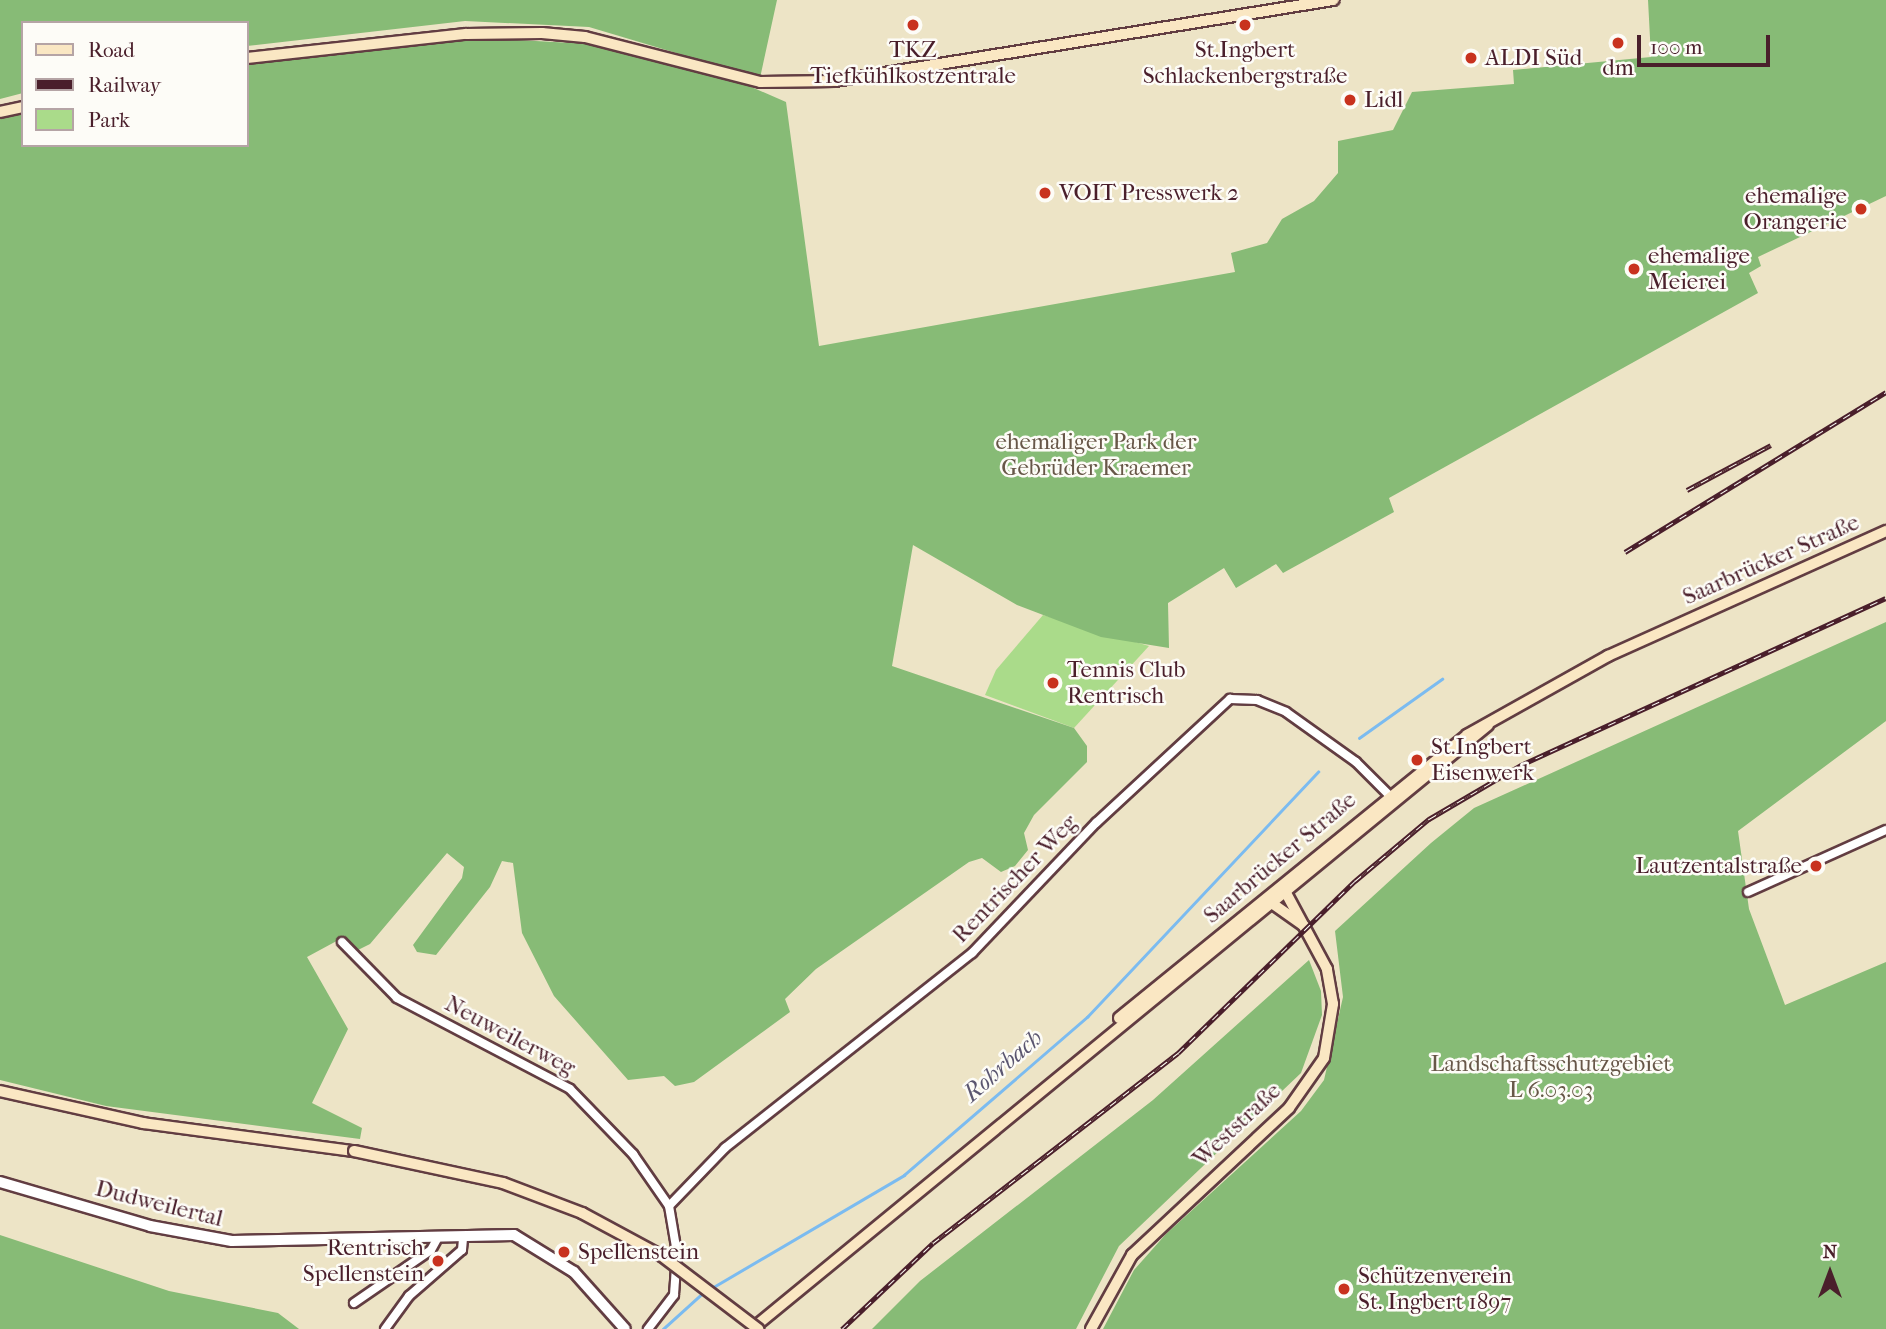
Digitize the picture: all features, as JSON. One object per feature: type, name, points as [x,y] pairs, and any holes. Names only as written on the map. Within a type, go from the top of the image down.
[{"type":"main road","points":[[248,58],[466,34],[542,33],[585,37],[784,83],[861,77],[1268,5],[1333,0]]},
{"type":"main road","points":[[0,112],[21,107]]},
{"type":"main road","name":"Saarbrücker Straße","points":[[752,1329],[782,1301],[1392,797],[1488,725],[1608,656],[1886,531]]},
{"type":"main road","name":"Saarbrücker Straße","points":[[1286,893],[1392,797]]},
{"type":"main road","points":[[1272,898],[1286,893]]},
{"type":"main road","name":"Weststraße","points":[[1091,1329],[1132,1255],[1289,1108],[1320,1065],[1333,1004],[1327,970],[1286,893]]},
{"type":"main road","name":"Weststraße","points":[[1272,898],[1304,926]]},
{"type":"main road","points":[[0,1091],[143,1123],[354,1151],[503,1183],[582,1213],[662,1256],[758,1329]]},
{"type":"street","name":"Rentrischer Weg","points":[[669,1206],[725,1148],[972,953],[1096,823],[1230,699],[1257,700],[1286,712],[1392,797]]},
{"type":"street","points":[[1748,892],[1886,830]]},
{"type":"street","name":"Neuweilerweg","points":[[342,942],[397,998],[570,1089],[633,1154],[669,1206],[676,1287],[648,1329]]},
{"type":"street","name":"Dudweilertal","points":[[0,1182],[150,1226],[232,1241],[438,1239],[502,1233],[536,1242],[590,1285],[625,1329]]},
{"type":"street","points":[[385,1329],[409,1296],[462,1250],[463,1238]]},
{"type":"street","points":[[354,1303],[438,1239]]},
{"type":"green space","points":[[0,0],[777,0],[760,78],[589,27],[465,21],[248,46],[248,21],[21,21],[21,94],[0,99]]},
{"type":"green space","name":"ehemaliger Park der Gebrüder Kraemer","points":[[1648,0],[1886,0],[1886,196],[1758,257],[1761,266],[1749,273],[1758,293],[1389,498],[1394,512],[1283,573],[1276,564],[1236,588],[1224,568],[1168,603],[1169,648],[1101,637],[1017,605],[913,545],[892,666],[1074,728],[1087,746],[1087,762],[1034,815],[1024,833],[1028,850],[1015,866],[1001,872],[982,858],[969,862],[816,969],[785,999],[790,1012],[694,1082],[675,1086],[664,1076],[628,1080],[554,996],[522,933],[513,863],[502,861],[490,887],[436,955],[417,952],[413,945],[462,878],[464,867],[447,853],[370,944],[358,950],[344,937],[307,957],[348,1029],[312,1103],[362,1128],[360,1139],[106,1106],[0,1080],[0,117],[21,112],[21,147],[248,147],[248,63],[483,38],[591,44],[749,86],[786,102],[819,346],[1235,272],[1231,253],[1267,243],[1282,219],[1314,201],[1338,173],[1338,141],[1393,130],[1412,92],[1514,84],[1513,70],[1651,57]]},
{"type":"green space","name":"Tennis Club Rentrisch","points":[[1043,615],[1149,646],[1074,728],[985,695],[996,670]]},
{"type":"green space","name":"Landschaftsschutzgebiet L 6.03.03","points":[[1886,622],[1886,721],[1738,831],[1749,909],[1785,1005],[1886,962],[1886,1329],[1103,1329],[1134,1270],[1166,1234],[1301,1111],[1324,1080],[1343,997],[1335,931],[1431,843],[1474,808]]},
{"type":"green space","points":[[1309,960],[1321,991],[1322,1015],[1301,1073],[1119,1246],[1076,1329],[872,1329],[920,1281],[1153,1100]]},
{"type":"green space","points":[[0,1235],[169,1291],[278,1313],[299,1329],[0,1329]]},
{"type":"waterway","name":"Rohrbach","points":[[1359,738],[1442,679]]},
{"type":"waterway","name":"Rohrbach","points":[[710,1289],[904,1175],[1087,1017],[1318,772]]},
{"type":"waterway","name":"Rohrbach","points":[[663,1329],[704,1292]]},
{"type":"railway","points":[[1625,552],[1886,392]]},
{"type":"railway","points":[[1687,490],[1771,445]]},
{"type":"railway","points":[[842,1329],[933,1243],[1178,1053],[1355,881],[1429,819],[1521,765],[1886,598]]},
{"type":"place","name":"TKZ Tiefkühlkostzentrale","points":[[913,25]]},
{"type":"place","name":"St.Ingbert Schlackenbergstraße","points":[[1245,25]]},
{"type":"place","name":"dm","points":[[1618,43]]},
{"type":"place","name":"ALDI Süd","points":[[1471,58]]},
{"type":"place","name":"Lidl","points":[[1350,100]]},
{"type":"place","name":"VOIT Presswerk 2","points":[[1045,193]]},
{"type":"place","name":"ehemalige Orangerie","points":[[1861,209]]},
{"type":"place","name":"ehemalige Meierei","points":[[1634,269]]},
{"type":"place","name":"Tennis Club Rentrisch","points":[[1053,683]]},
{"type":"place","name":"St.Ingbert Eisenwerk","points":[[1417,760]]},
{"type":"place","name":"Lautzentalstraße","points":[[1816,866]]},
{"type":"place","name":"Spellenstein","points":[[564,1252]]},
{"type":"place","name":"Rentrisch Spellenstein","points":[[438,1261]]},
{"type":"place","name":"Schützenverein St. Ingbert 1897","points":[[1344,1289]]}]
